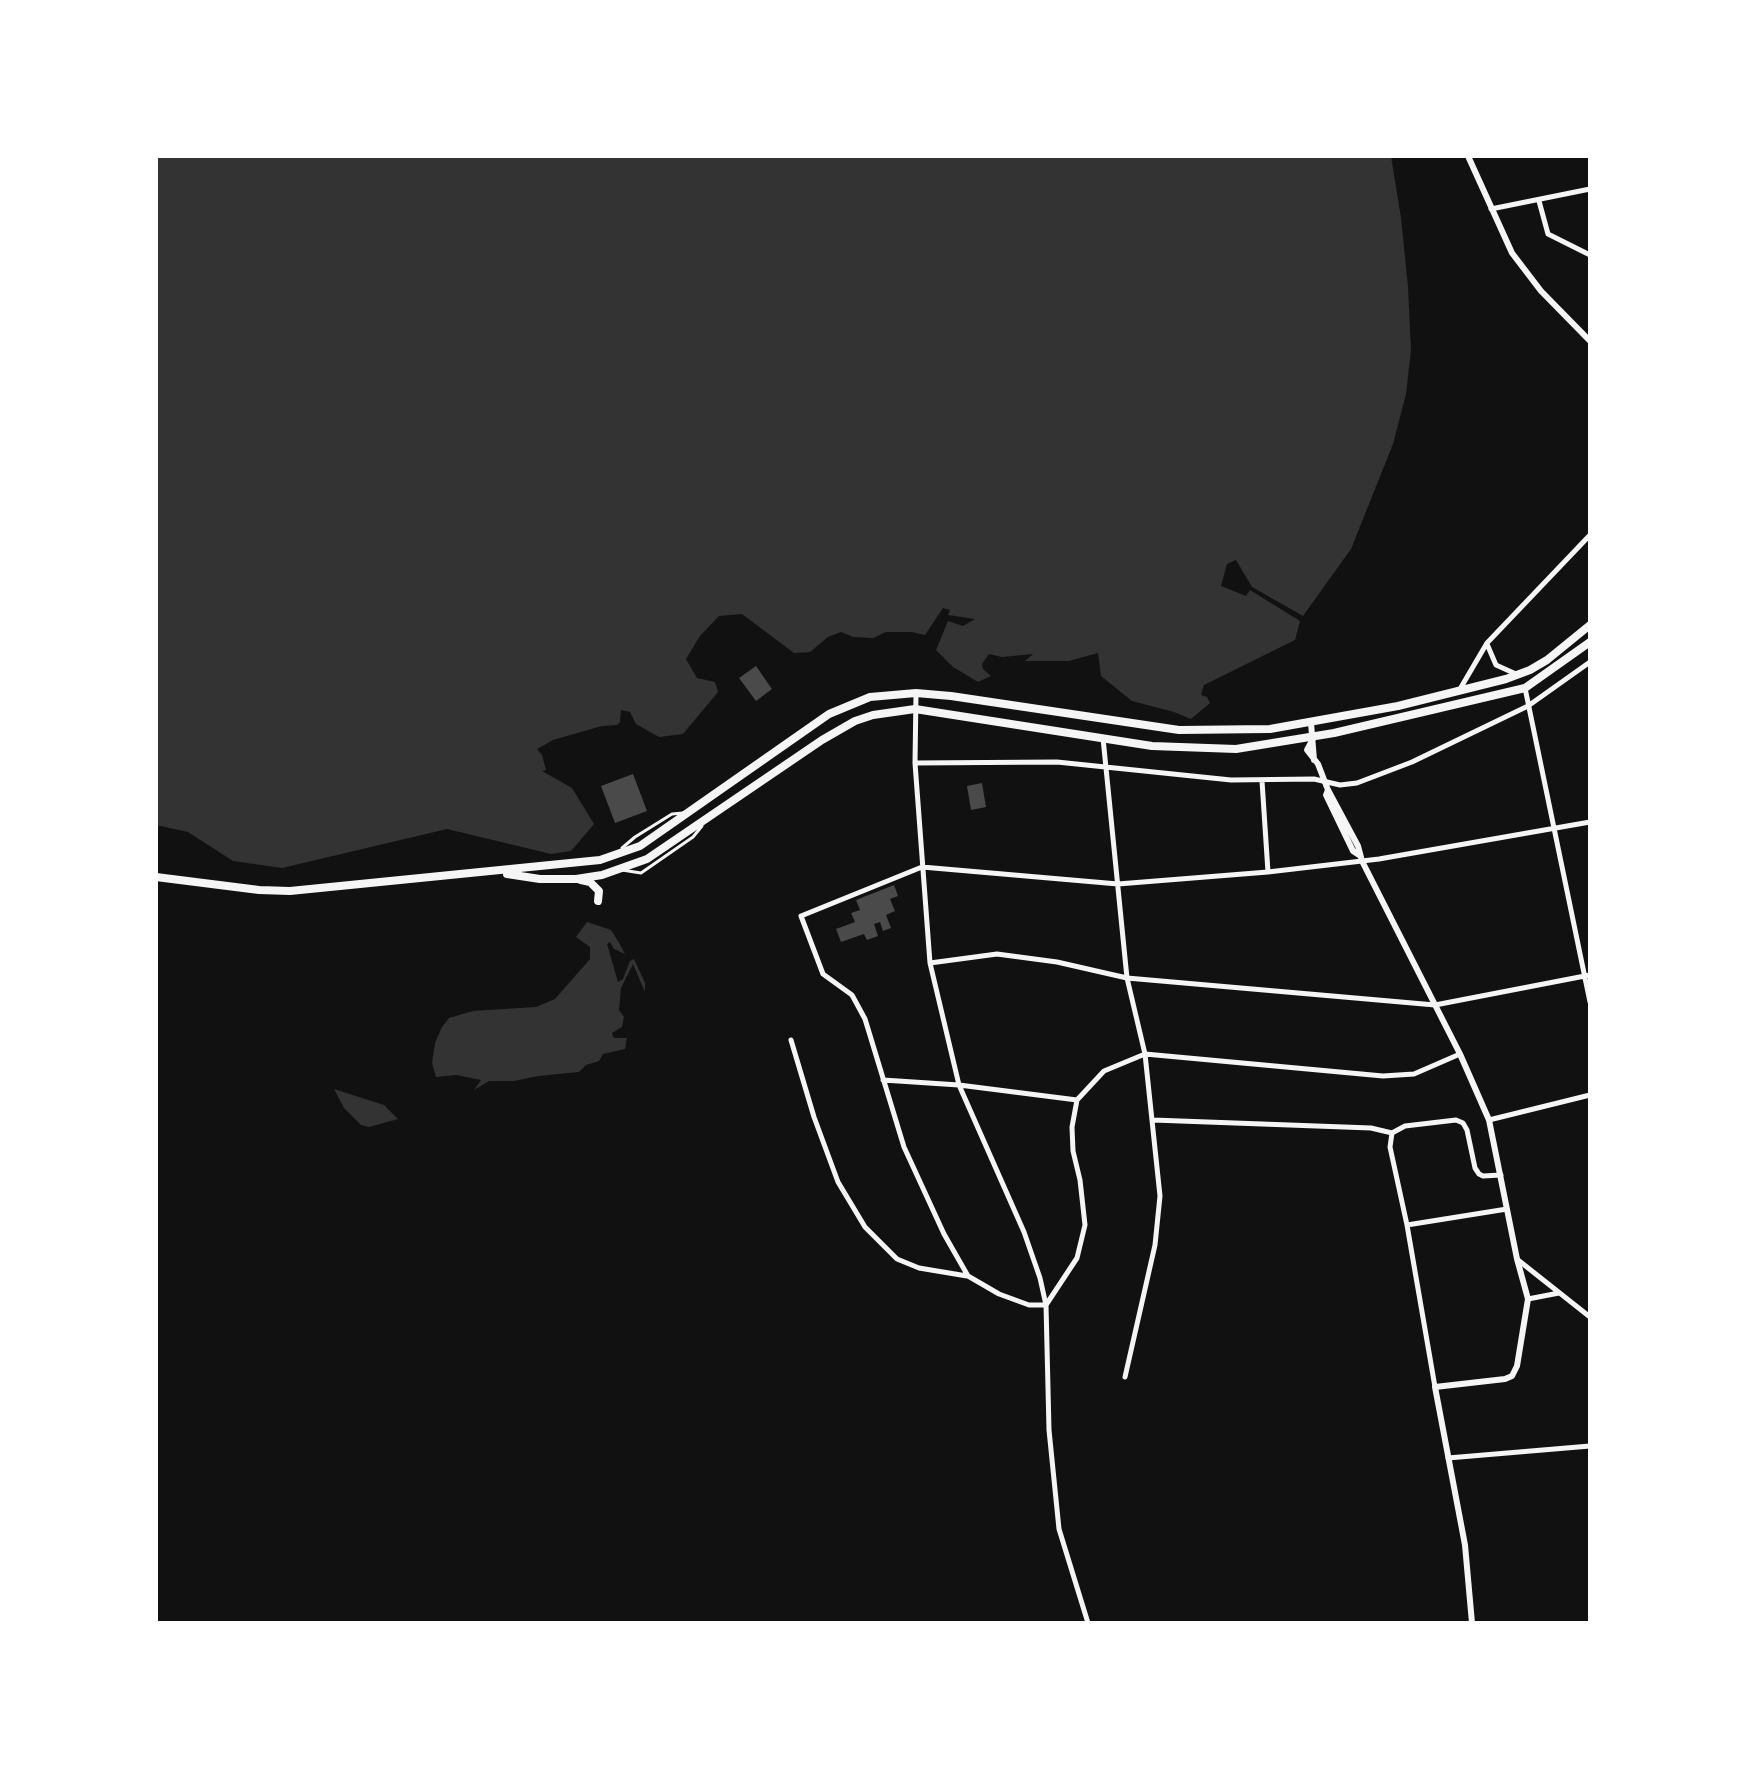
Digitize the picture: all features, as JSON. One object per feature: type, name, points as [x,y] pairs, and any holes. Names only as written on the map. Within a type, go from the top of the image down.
[{"type":"main road","points":[[156,877],[290,891],[587,862],[640,846],[829,714],[870,697],[916,693],[1179,730],[1270,729],[1398,706],[1519,675],[1547,660],[1590,625]]},
{"type":"main road","points":[[490,872],[540,879],[576,879],[618,870],[647,859],[839,729],[873,715],[915,709],[1152,746],[1236,749],[1314,737],[1525,688],[1590,642]]},
{"type":"main road","points":[[616,855],[618,870]]},
{"type":"main road","points":[[576,879],[594,885],[599,891],[598,901]]},
{"type":"street","points":[[1468,156],[1512,253],[1577,330],[1590,341]]},
{"type":"street","points":[[1491,209],[1590,189]]},
{"type":"street","points":[[1539,201],[1548,234],[1590,255]]},
{"type":"street","points":[[1460,689],[1487,643],[1590,535]]},
{"type":"street","points":[[1487,643],[1496,665],[1519,675]]},
{"type":"street","points":[[915,763],[1057,762],[1197,777],[1262,781],[1323,779],[1340,785],[1383,775],[1528,706],[1590,662],[1577,652]]},
{"type":"street","points":[[1525,688],[1553,829],[1588,975],[1590,1002]]},
{"type":"street","points":[[916,693],[915,763],[930,963],[959,1085],[1024,1232],[1046,1305],[1049,1430],[1059,1529],[1088,1623]]},
{"type":"street","points":[[1311,723],[1314,760],[1460,1054],[1489,1120],[1528,1299],[1517,1366],[1512,1376],[1435,1387]]},
{"type":"street","points":[[1103,738],[1127,978],[1145,1054],[1160,1196],[1159,1219],[1125,1377]]},
{"type":"street","points":[[1262,781],[1268,872]]},
{"type":"street","points":[[968,1276],[944,1234],[904,1147],[865,1019],[852,995],[823,974],[801,916],[922,867],[1118,884],[1268,872],[1590,822]]},
{"type":"street","points":[[930,963],[997,954],[1057,962],[1127,978],[1435,1005],[1588,975]]},
{"type":"street","points":[[791,1040],[838,1182],[865,1227],[897,1259],[919,1268],[968,1276],[999,1294],[1029,1305],[1046,1305]]},
{"type":"street","points":[[1046,1305],[1077,1258],[1085,1225],[1073,1151],[1072,1127],[1077,1100],[1104,1071],[1145,1054],[1383,1076],[1414,1074],[1460,1054]]},
{"type":"street","points":[[883,1080],[959,1085],[1077,1100]]},
{"type":"street","points":[[1489,1120],[1590,1095]]},
{"type":"street","points":[[1153,1120],[1371,1128],[1392,1133],[1405,1126],[1456,1120],[1463,1123],[1467,1130],[1479,1174],[1501,1175]]},
{"type":"street","points":[[1392,1133],[1390,1147],[1465,1545],[1472,1623]]},
{"type":"street","points":[[1407,1225],[1507,1209]]},
{"type":"street","points":[[1517,1259],[1590,1317]]},
{"type":"street","points":[[1528,1299],[1559,1293]]},
{"type":"street","points":[[1447,1458],[1590,1446]]},
{"type":"shaded area","points":[[156,156],[1391,156],[1408,287],[1411,350],[1406,394],[1393,444],[1351,549],[1303,616],[1252,587],[1236,560],[1227,564],[1221,586],[1246,596],[1250,590],[1300,621],[1295,640],[1204,685],[1201,695],[1207,697],[1210,703],[1191,719],[1132,701],[1101,676],[1098,653],[1069,661],[1025,661],[1033,654],[1002,657],[989,654],[982,664],[991,676],[978,682],[953,667],[936,650],[948,621],[963,626],[975,619],[948,615],[950,610],[943,608],[925,635],[886,632],[873,638],[853,637],[841,632],[828,637],[810,652],[794,653],[742,614],[719,616],[700,636],[686,659],[697,678],[715,682],[718,692],[683,734],[659,737],[636,724],[630,712],[621,710],[617,725],[602,726],[553,740],[537,749],[546,770],[542,771],[572,788],[594,824],[571,851],[551,854],[447,829],[282,868],[233,861],[188,832],[156,825]]},
{"type":"shaded area","points":[[587,922],[611,930],[625,954],[614,949],[610,942],[607,944],[618,982],[634,959],[645,983],[645,992],[633,964],[621,988],[619,1010],[624,1017],[622,1027],[612,1033],[614,1038],[627,1038],[625,1049],[603,1054],[599,1061],[586,1065],[579,1072],[514,1081],[489,1081],[474,1090],[481,1080],[456,1075],[436,1077],[432,1063],[435,1043],[449,1018],[473,1011],[536,1007],[555,999],[590,959],[590,947],[576,937]]},
{"type":"shaded area","points":[[334,1089],[384,1105],[398,1119],[369,1127],[361,1125],[344,1108]]},
{"type":"building","points":[[756,666],[772,689],[756,701],[739,678]]},
{"type":"building","points":[[633,774],[647,811],[615,823],[601,786]]},
{"type":"building","points":[[982,783],[986,807],[971,810],[967,786]]},
{"type":"building","points":[[894,885],[898,896],[890,899],[895,911],[886,915],[891,928],[883,931],[880,922],[874,924],[878,936],[867,940],[864,934],[841,942],[836,929],[855,922],[851,913],[860,910],[856,900]]}]
